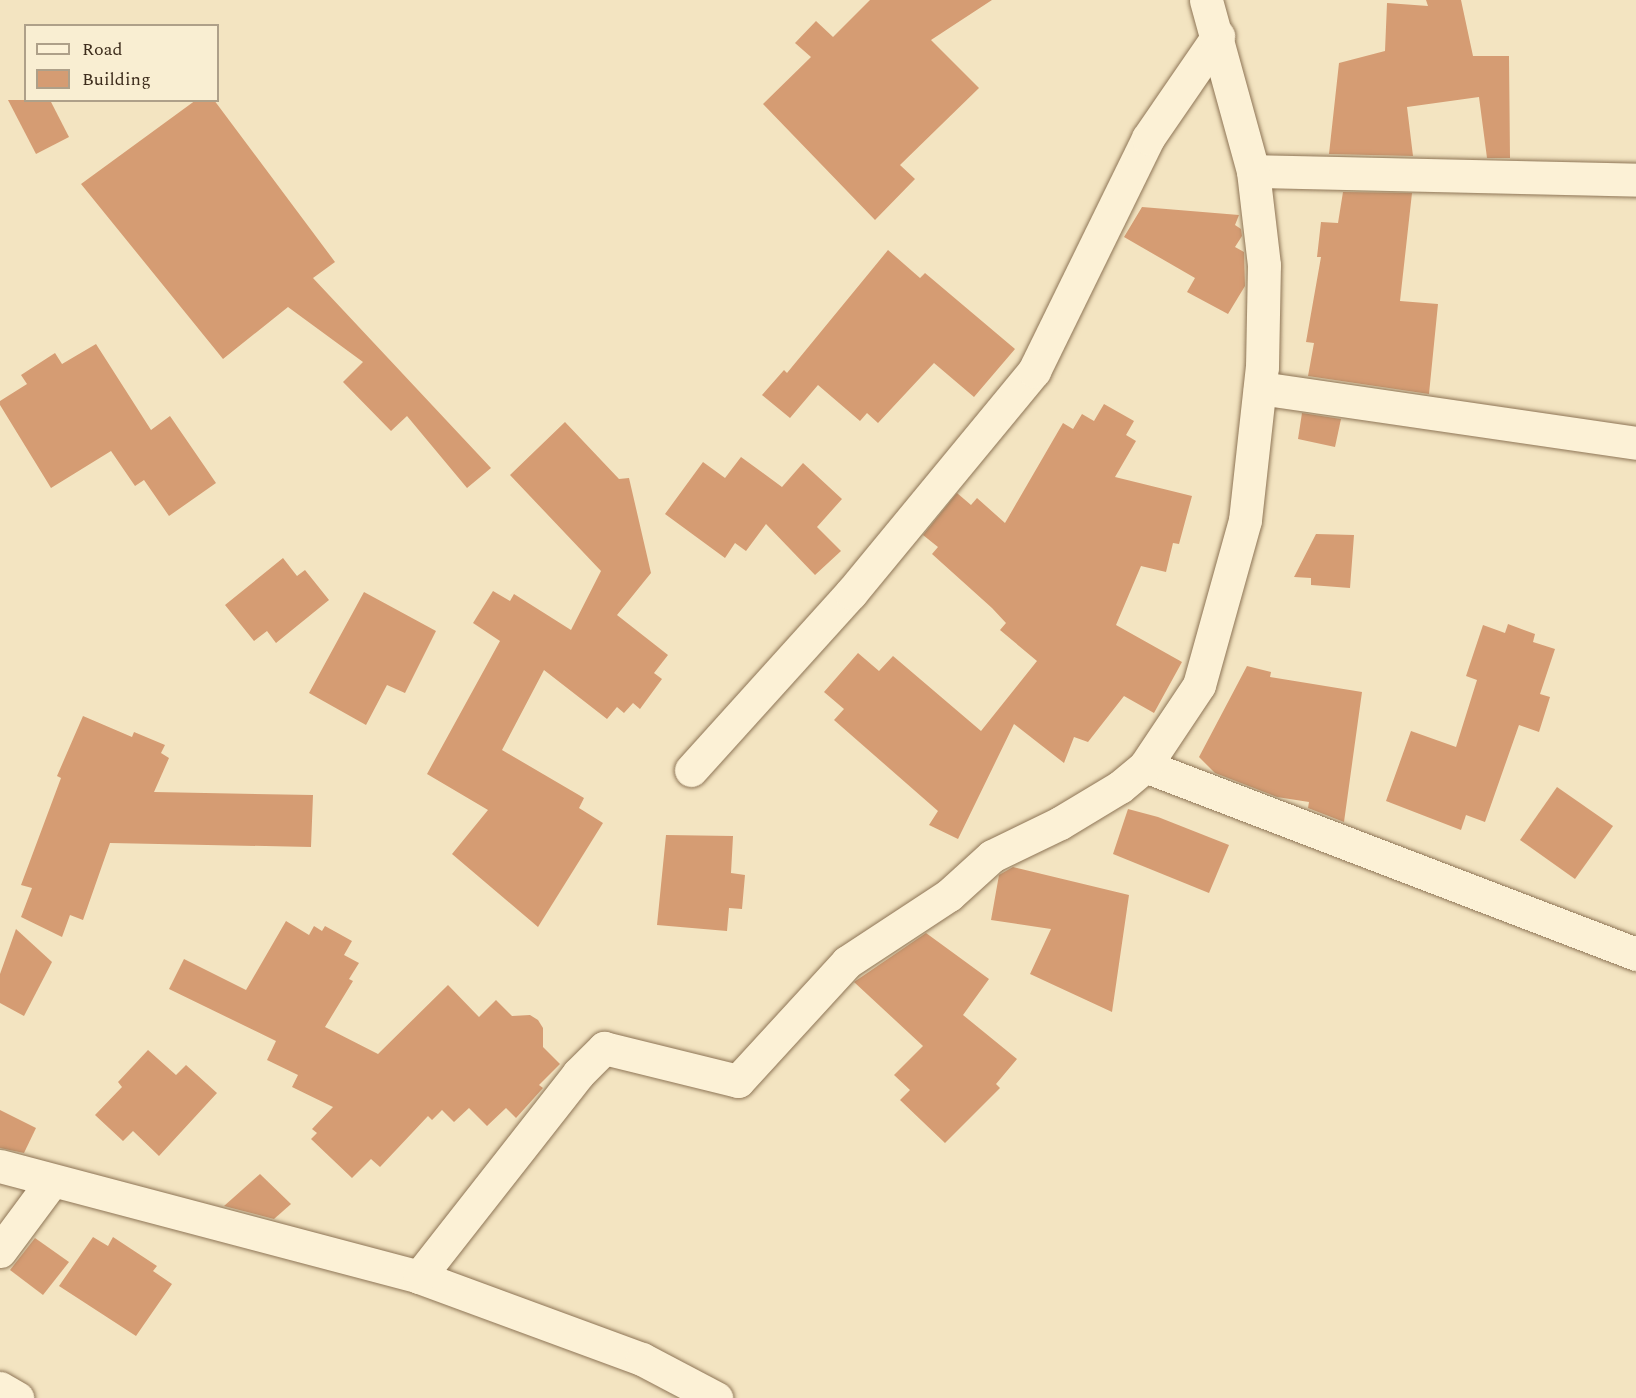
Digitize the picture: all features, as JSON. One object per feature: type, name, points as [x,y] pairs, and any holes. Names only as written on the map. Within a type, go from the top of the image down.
[{"type":"street","points":[[418,1277],[578,1074],[604,1048],[738,1081],[847,962],[949,895],[992,856],[1060,823],[1120,787],[1145,766],[1199,685],[1245,520],[1260,388],[1264,265],[1253,171],[1218,36],[1206,0]]},
{"type":"street","points":[[691,770],[851,593],[1034,371],[1148,138],[1218,36]]},
{"type":"street","points":[[1253,171],[1636,180]]},
{"type":"street","points":[[1260,388],[1636,442]]},
{"type":"street","points":[[1145,766],[1636,954]]},
{"type":"street","points":[[0,1166],[418,1277],[642,1359],[716,1398]]},
{"type":"street","points":[[0,1251],[52,1181]]},
{"type":"street","points":[[0,1388],[17,1398]]},
{"type":"building","points":[[870,0],[992,0],[931,40],[979,88],[900,165],[915,179],[875,220],[763,104],[811,57],[795,43],[816,21],[833,37]]},
{"type":"building","points":[[1426,0],[1461,0],[1473,56],[1509,56],[1510,158],[1487,158],[1479,97],[1407,107],[1413,156],[1329,154],[1339,63],[1385,51],[1387,3],[1428,6]]},
{"type":"building","points":[[8,100],[51,102],[69,137],[36,154]]},
{"type":"building","points":[[193,102],[215,102],[335,262],[313,278],[491,468],[467,488],[407,416],[391,431],[343,382],[363,362],[288,307],[223,359],[81,184]]},
{"type":"building","points":[[1343,192],[1412,193],[1400,301],[1438,304],[1429,394],[1308,376],[1314,343],[1306,342],[1321,257],[1317,257],[1321,222],[1338,223]]},
{"type":"building","points":[[1142,207],[1239,215],[1235,225],[1241,229],[1242,236],[1235,247],[1244,252],[1245,286],[1228,314],[1187,292],[1195,278],[1124,237]]},
{"type":"building","points":[[888,250],[920,278],[925,273],[1015,349],[974,397],[934,363],[878,423],[867,413],[860,421],[818,385],[790,418],[762,395],[784,370],[787,373]]},
{"type":"building","points":[[96,344],[151,430],[170,416],[216,483],[169,516],[144,480],[135,486],[111,451],[51,488],[0,405],[0,401],[27,384],[21,375],[55,353],[62,364]]},
{"type":"building","points":[[1104,404],[1134,421],[1126,435],[1136,441],[1115,477],[1192,496],[1179,544],[1173,543],[1166,572],[1141,566],[1116,625],[1182,662],[1154,713],[1124,696],[1088,742],[1074,737],[1064,763],[1014,724],[958,839],[929,825],[938,811],[834,720],[844,709],[824,692],[858,653],[879,671],[893,656],[981,731],[1037,661],[1000,630],[1006,623],[932,554],[938,547],[923,535],[957,493],[971,505],[977,498],[1005,523],[1063,423],[1073,429],[1082,414],[1094,421]]},
{"type":"building","points":[[1302,413],[1341,419],[1335,447],[1298,439]]},
{"type":"building","points":[[565,422],[619,479],[629,478],[651,573],[617,615],[668,655],[654,673],[662,679],[640,709],[633,703],[624,713],[617,707],[607,719],[544,670],[502,750],[584,798],[579,808],[603,823],[538,927],[452,854],[488,810],[427,774],[500,641],[473,623],[493,591],[510,601],[514,594],[571,630],[601,571],[510,475]]},
{"type":"building","points":[[741,457],[782,487],[803,463],[842,499],[817,527],[841,551],[815,575],[766,524],[746,551],[735,543],[725,558],[665,514],[703,462],[725,478]]},
{"type":"building","points":[[1316,534],[1354,535],[1350,588],[1311,585],[1311,578],[1294,577]]},
{"type":"building","points":[[283,558],[297,576],[305,570],[329,600],[276,643],[267,631],[254,641],[225,605]]},
{"type":"building","points":[[364,592],[436,631],[405,693],[387,685],[366,725],[309,693]]},
{"type":"building","points":[[1508,624],[1535,634],[1533,642],[1555,649],[1540,694],[1550,697],[1539,732],[1519,725],[1485,822],[1466,815],[1461,830],[1386,801],[1411,731],[1456,747],[1477,680],[1466,676],[1483,625],[1505,633]]},
{"type":"building","points":[[1247,666],[1271,672],[1270,677],[1362,692],[1344,822],[1308,808],[1309,802],[1277,797],[1215,773],[1199,757]]},
{"type":"building","points":[[83,716],[132,737],[134,732],[165,745],[161,753],[169,758],[154,792],[313,795],[311,847],[110,843],[83,920],[70,915],[62,937],[21,917],[32,888],[21,885],[61,778],[57,776]]},
{"type":"building","points":[[1557,787],[1613,826],[1575,879],[1520,840]]},
{"type":"building","points":[[1128,809],[1158,817],[1229,845],[1209,893],[1113,854]]},
{"type":"building","points":[[666,835],[733,836],[731,873],[745,875],[742,909],[729,908],[727,931],[657,925]]},
{"type":"building","points":[[1013,867],[1129,895],[1112,1012],[1030,974],[1051,929],[991,920],[999,875]]},
{"type":"building","points":[[286,921],[309,935],[314,926],[322,931],[325,926],[352,941],[344,955],[359,963],[349,979],[353,981],[325,1027],[378,1054],[448,985],[479,1017],[496,1000],[512,1016],[530,1015],[538,1020],[543,1028],[543,1047],[560,1064],[539,1085],[543,1088],[516,1118],[506,1108],[487,1126],[469,1108],[454,1122],[442,1110],[432,1120],[428,1116],[380,1167],[371,1159],[352,1178],[311,1139],[317,1133],[312,1129],[333,1107],[292,1087],[298,1075],[267,1060],[276,1041],[169,989],[184,959],[246,990]]},
{"type":"building","points":[[16,929],[52,962],[24,1016],[0,1003],[0,974]]},
{"type":"building","points":[[926,933],[989,979],[963,1015],[1017,1059],[996,1084],[1000,1088],[945,1143],[900,1100],[910,1090],[894,1075],[923,1046],[854,982]]},
{"type":"building","points":[[148,1050],[176,1075],[186,1065],[217,1093],[159,1156],[133,1131],[123,1141],[95,1115],[122,1087],[118,1082]]},
{"type":"building","points":[[0,1110],[36,1128],[24,1153],[0,1148]]},
{"type":"building","points":[[260,1174],[291,1204],[274,1219],[224,1206]]},
{"type":"building","points":[[93,1237],[108,1246],[113,1237],[157,1266],[153,1271],[172,1284],[136,1336],[59,1286]]},
{"type":"building","points":[[35,1238],[69,1262],[43,1295],[10,1270]]}]
